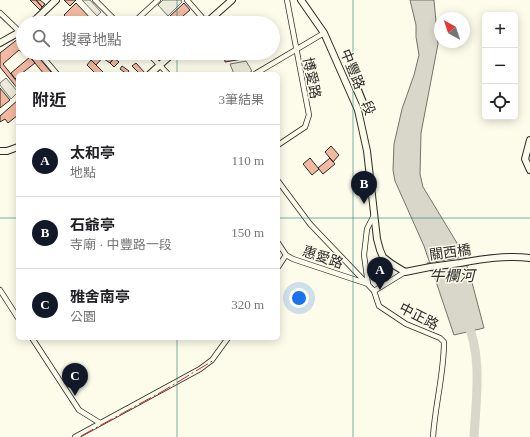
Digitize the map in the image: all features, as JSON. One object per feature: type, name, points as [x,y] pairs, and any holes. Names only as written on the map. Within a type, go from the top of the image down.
[{"type":"main road","points":[[39,16],[56,0]]},
{"type":"main road","points":[[214,16],[232,0]]},
{"type":"main road","name":"中豐路一段","points":[[301,0],[324,33],[358,110],[367,151],[377,239],[384,256],[392,264],[405,272]]},
{"type":"main road","points":[[0,43],[16,36]]},
{"type":"main road","points":[[152,72],[166,60]]},
{"type":"main road","points":[[530,140],[525,159],[530,170]]},
{"type":"main road","points":[[0,151],[7,151],[16,148]]},
{"type":"main road","name":"關西橋","points":[[405,272],[421,268],[509,256],[530,258]]},
{"type":"street","points":[[95,0],[111,16]]},
{"type":"street","points":[[141,16],[158,0]]},
{"type":"street","points":[[187,0],[200,16]]},
{"type":"street","name":"博愛路","points":[[280,144],[305,127],[309,115],[287,0]]},
{"type":"street","points":[[0,13],[16,28]]},
{"type":"street","points":[[280,60],[324,33]]},
{"type":"street","points":[[44,60],[55,72]]},
{"type":"street","points":[[154,60],[166,72]]},
{"type":"street","points":[[259,72],[279,60]]},
{"type":"street","name":"中正路","points":[[280,184],[310,224],[374,291],[379,306],[406,324],[440,338],[444,342],[444,361],[433,437]]},
{"type":"street","points":[[368,284],[364,255],[367,229],[375,214]]},
{"type":"street","name":"惠愛路","points":[[280,246],[286,255],[368,284]]},
{"type":"street","points":[[280,264],[286,255]]},
{"type":"street","points":[[374,291],[405,272]]},
{"type":"street","points":[[0,290],[16,315]]},
{"type":"street","points":[[33,340],[79,410],[100,423]]},
{"type":"street","points":[[74,437],[200,369],[212,360],[227,340]]},
{"type":"shaded area","points":[[82,0],[90,0],[101,12],[97,16]]},
{"type":"shaded area","points":[[163,0],[181,0],[182,2],[168,16],[158,5]]},
{"type":"shaded area","points":[[246,61],[252,71],[233,72],[230,64]]},
{"type":"shaded area","points":[[6,78],[16,90],[16,94],[11,99],[0,85],[0,83]]},
{"type":"water","name":"牛欄河","points":[[410,0],[434,0],[434,48],[437,48],[421,133],[420,174],[423,187],[457,243],[469,271],[484,328],[454,335],[424,246],[395,181],[393,170],[394,144],[402,109],[414,75],[419,55],[416,25]]},
{"type":"pier","points":[[465,257],[469,265],[430,271],[427,263]]},
{"type":"building","points":[[30,0],[36,0],[42,7],[40,10]]},
{"type":"building","points":[[36,0],[40,0],[45,4],[42,7]]},
{"type":"building","points":[[64,0],[76,0],[70,6]]},
{"type":"building","points":[[76,3],[88,16],[65,16],[64,15]]},
{"type":"building","points":[[184,3],[190,10],[183,16],[170,16]]},
{"type":"building","points":[[16,40],[16,53],[3,64],[16,80],[16,87],[0,67],[0,53]]},
{"type":"building","points":[[26,60],[32,60],[35,63],[24,72],[16,72],[15,79],[11,73]]},
{"type":"building","points":[[32,60],[41,60],[51,72],[42,72]]},
{"type":"building","points":[[91,60],[101,60],[96,65]]},
{"type":"building","points":[[91,60],[103,72],[94,72],[87,65]]},
{"type":"building","points":[[106,60],[112,60],[110,63]]},
{"type":"building","points":[[112,60],[119,62],[114,67],[110,63]]},
{"type":"building","points":[[225,60],[236,60],[225,62]]},
{"type":"building","points":[[136,63],[144,72],[138,72],[132,66]]},
{"type":"building","points":[[122,66],[129,71],[124,72],[120,69]]},
{"type":"building","points":[[0,88],[10,100],[0,108]]},
{"type":"building","points":[[16,102],[16,117],[8,123],[5,119],[0,122],[0,116]]},
{"type":"building","points":[[331,146],[339,155],[333,162],[325,152]]},
{"type":"building","points":[[310,158],[319,169],[312,175],[303,164]]},
{"type":"building","points":[[330,158],[335,164],[323,174],[318,168]]},
{"type":"waterway","name":"牛欄河","points":[[466,320],[475,347],[477,362],[477,393],[474,437]]},
{"type":"power","points":[[81,436],[163,391],[214,360]]},
{"type":"place","name":"石爺亭","points":[[364,204]]},
{"type":"place","name":"太和亭","points":[[380,290]]},
{"type":"place","name":"雅舍南亭","points":[[75,396]]}]
